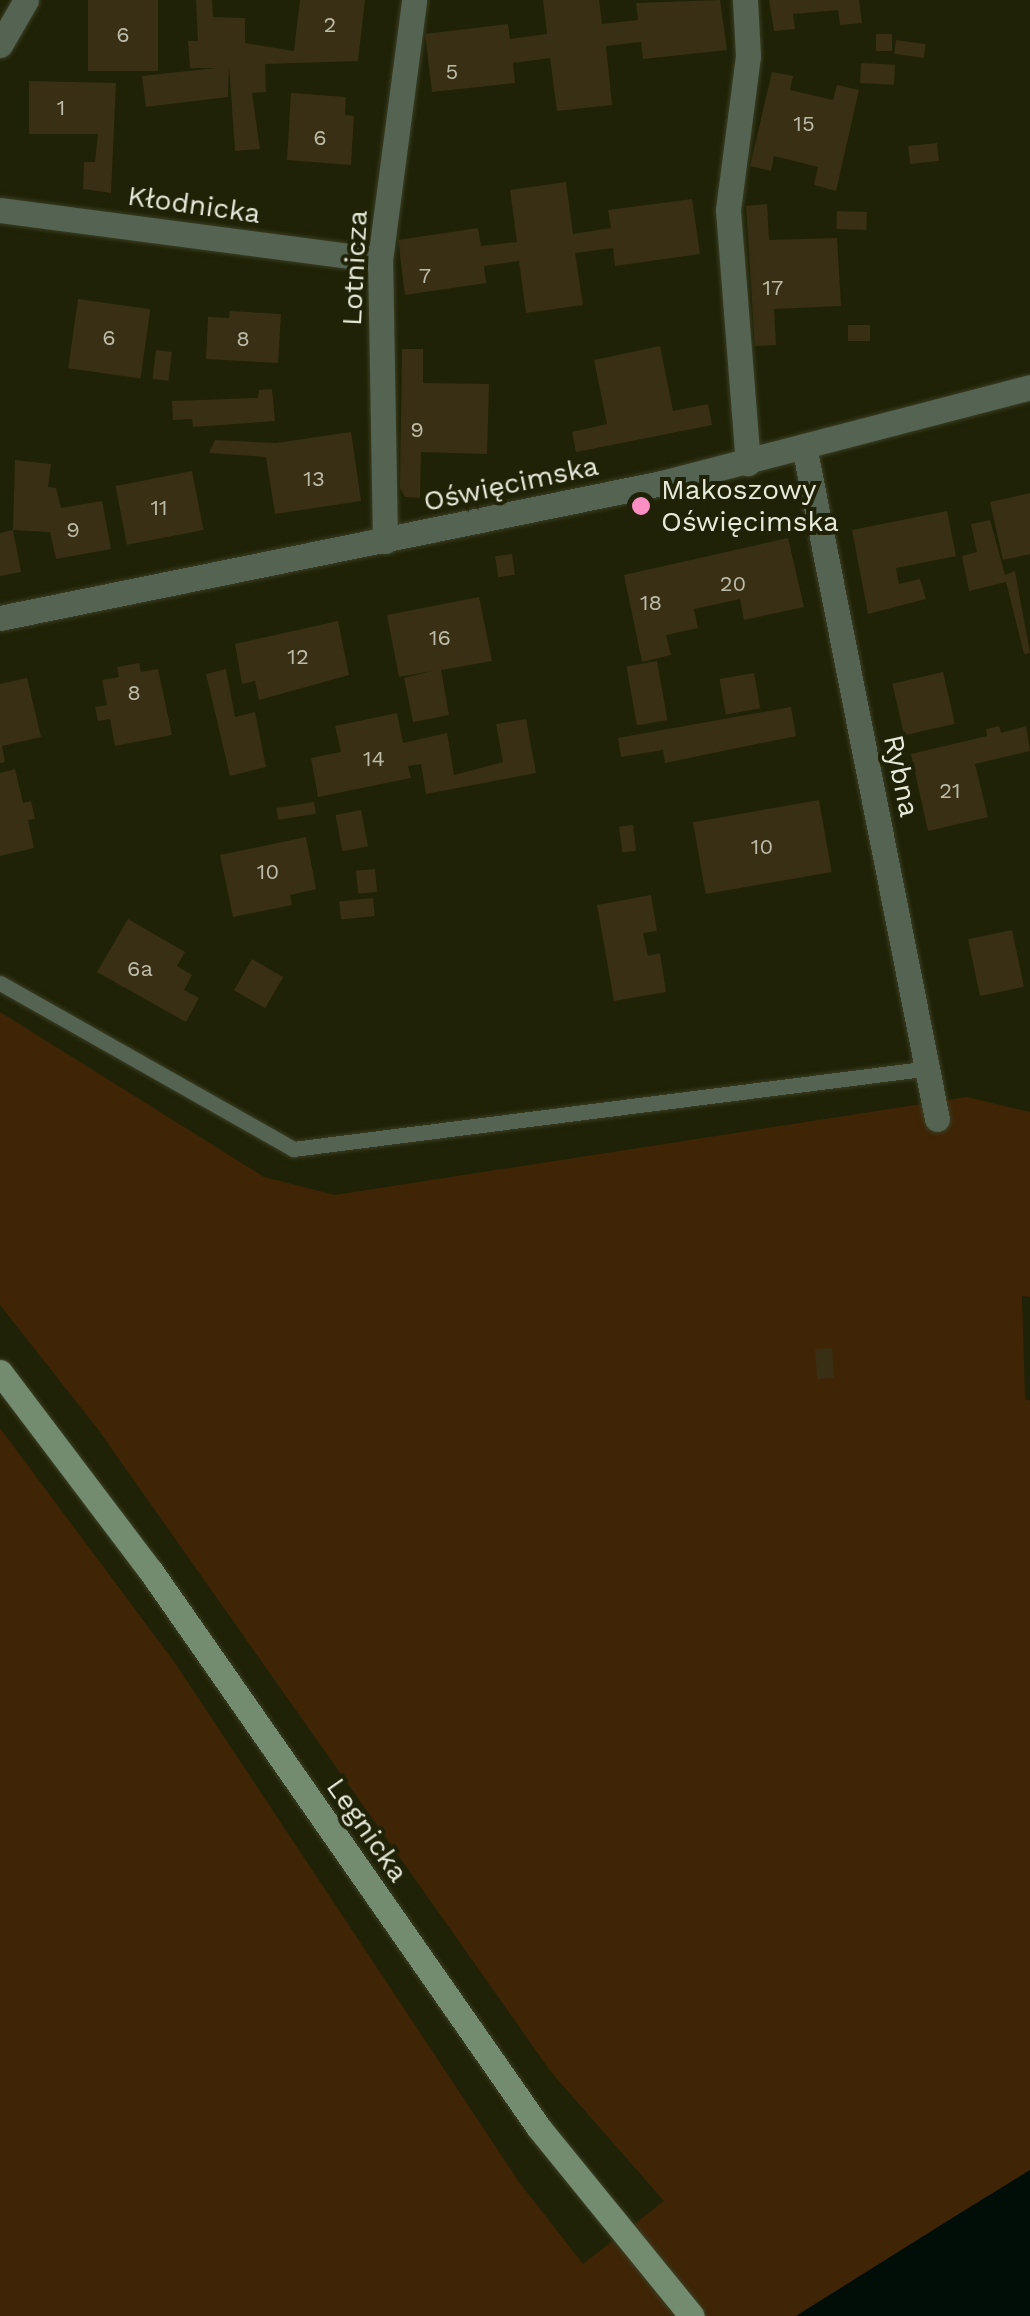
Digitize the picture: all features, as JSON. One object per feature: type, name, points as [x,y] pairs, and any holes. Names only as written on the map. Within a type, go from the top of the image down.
[{"type":"main road","name":"Legnicka","points":[[0,1372],[150,1570],[472,2034],[606,2214],[692,2316]]},
{"type":"street","points":[[0,45],[26,0]]},
{"type":"street","name":"Lotnicza","points":[[385,541],[380,260],[414,0]]},
{"type":"street","points":[[745,0],[748,56],[728,210],[748,463]]},
{"type":"street","name":"Kłodnicka","points":[[0,210],[380,260]]},
{"type":"street","name":"Oświęcimska","points":[[0,618],[748,463],[1030,387]]},
{"type":"street","name":"Rybna","points":[[804,446],[931,1068],[936,1118]]},
{"type":"lane","points":[[0,982],[292,1148],[931,1068]]},
{"type":"shaded area","points":[[0,1012],[264,1177],[335,1195],[967,1097],[1030,1112],[1030,1297],[1022,1296],[1025,1399],[1030,1401],[1030,2170],[796,2316],[0,2316],[0,1428],[175,1663],[519,2182],[583,2264],[664,2201],[551,2072],[97,1428],[0,1305]]},
{"type":"shaded area","points":[[1030,2170],[1030,2316],[796,2316],[957,2215]]},
{"type":"building","points":[[88,0],[158,0],[158,71],[88,71]]},
{"type":"building","points":[[196,0],[212,0],[213,17],[245,18],[245,43],[294,51],[300,0],[365,0],[358,61],[265,64],[266,92],[252,93],[260,149],[235,151],[229,65],[228,97],[146,107],[142,76],[216,68],[190,68],[188,41],[198,41]]},
{"type":"building","points":[[543,0],[599,0],[602,24],[638,20],[636,3],[720,0],[727,50],[643,59],[641,42],[606,46],[612,105],[557,111],[550,58],[513,63],[515,83],[432,92],[425,34],[508,24],[510,39],[547,34]]},
{"type":"building","points":[[769,0],[859,0],[862,23],[840,25],[838,10],[793,14],[795,29],[774,31]]},
{"type":"building","points":[[876,34],[892,34],[892,51],[876,51]]},
{"type":"building","points":[[896,40],[926,44],[924,58],[894,54]]},
{"type":"building","points":[[861,63],[895,65],[894,85],[860,83]]},
{"type":"building","points":[[772,72],[793,76],[790,90],[833,100],[837,85],[859,90],[836,191],[814,185],[818,167],[774,156],[771,171],[750,166]]},
{"type":"building","points":[[29,81],[116,83],[111,193],[83,189],[84,162],[95,162],[98,134],[29,134]]},
{"type":"building","points":[[291,93],[346,97],[345,115],[354,116],[351,165],[287,160]]},
{"type":"building","points":[[937,143],[939,161],[910,164],[908,146]]},
{"type":"building","points":[[566,182],[573,234],[611,228],[608,210],[692,199],[700,254],[615,266],[613,248],[575,253],[583,305],[526,313],[519,261],[484,266],[486,283],[405,295],[398,240],[478,228],[481,246],[517,242],[510,190]]},
{"type":"building","points":[[767,204],[769,240],[837,238],[841,306],[774,309],[776,345],[755,346],[746,206]]},
{"type":"building","points":[[837,211],[867,212],[866,230],[836,229]]},
{"type":"building","points":[[78,299],[150,309],[141,378],[68,368]]},
{"type":"building","points":[[230,311],[281,314],[278,363],[206,359],[208,317],[229,318]]},
{"type":"building","points":[[848,325],[870,325],[870,341],[848,341]]},
{"type":"building","points":[[660,346],[673,411],[708,404],[712,425],[576,452],[572,432],[607,424],[594,360]]},
{"type":"building","points":[[402,349],[423,349],[423,383],[489,384],[487,454],[421,452],[420,498],[405,497],[400,488]]},
{"type":"building","points":[[156,350],[172,352],[168,381],[152,379]]},
{"type":"building","points":[[272,389],[275,421],[193,427],[192,419],[173,420],[172,401],[258,398],[259,390]]},
{"type":"building","points":[[351,432],[361,501],[275,514],[266,457],[209,453],[215,440],[276,443]]},
{"type":"building","points":[[15,460],[51,464],[48,487],[56,488],[61,508],[102,501],[111,549],[56,559],[50,532],[13,530]]},
{"type":"building","points":[[192,471],[203,530],[127,545],[115,486]]},
{"type":"building","points":[[1030,493],[1030,554],[1003,560],[990,502]]},
{"type":"building","points":[[947,511],[956,556],[896,568],[899,584],[920,579],[926,599],[868,614],[852,530]]},
{"type":"building","points":[[990,520],[1005,575],[1015,571],[1030,653],[1024,654],[1006,582],[969,591],[962,556],[977,552],[971,524]]},
{"type":"building","points":[[13,530],[21,572],[0,576],[0,533]]},
{"type":"building","points":[[788,538],[804,607],[744,620],[740,599],[694,609],[698,628],[666,635],[671,655],[642,662],[624,575]]},
{"type":"building","points":[[512,554],[515,575],[498,577],[495,556]]},
{"type":"building","points":[[479,597],[492,661],[441,670],[449,715],[413,722],[404,678],[432,671],[399,677],[387,615]]},
{"type":"building","points":[[338,621],[349,675],[259,700],[255,681],[242,684],[235,644]]},
{"type":"building","points":[[657,661],[667,720],[637,725],[626,666]]},
{"type":"building","points":[[139,663],[141,672],[158,669],[172,735],[115,746],[110,719],[98,721],[95,707],[107,705],[102,680],[119,677],[117,667]]},
{"type":"building","points":[[226,669],[235,717],[255,712],[266,767],[230,776],[206,674]]},
{"type":"building","points":[[943,672],[955,724],[904,735],[892,684]]},
{"type":"building","points":[[754,673],[760,708],[726,715],[720,679]]},
{"type":"building","points":[[27,678],[41,737],[2,746],[5,762],[0,763],[0,684]]},
{"type":"building","points":[[791,707],[796,736],[665,763],[663,750],[621,757],[618,738]]},
{"type":"building","points":[[397,713],[403,743],[447,733],[454,775],[503,762],[496,724],[526,719],[536,773],[426,794],[421,764],[408,766],[411,778],[318,797],[311,758],[341,752],[335,726]]},
{"type":"building","points":[[999,726],[1001,733],[1026,726],[1030,751],[975,764],[988,817],[928,831],[911,754],[987,736],[986,729]]},
{"type":"building","points":[[15,769],[23,803],[31,801],[35,819],[28,820],[34,848],[0,856],[0,773]]},
{"type":"building","points":[[819,800],[832,872],[706,894],[693,822]]},
{"type":"building","points":[[314,802],[316,814],[278,820],[276,808]]},
{"type":"building","points":[[361,810],[368,846],[343,851],[335,815]]},
{"type":"building","points":[[633,825],[636,851],[622,853],[619,827]]},
{"type":"building","points":[[306,837],[316,889],[290,895],[292,905],[233,917],[220,855]]},
{"type":"building","points":[[375,869],[377,892],[358,894],[356,871]]},
{"type":"building","points":[[651,895],[657,931],[643,933],[648,956],[660,953],[666,992],[614,1001],[597,905]]},
{"type":"building","points":[[373,898],[375,916],[341,919],[339,902]]},
{"type":"building","points":[[128,919],[185,952],[177,966],[192,975],[184,990],[199,998],[186,1022],[97,972]]},
{"type":"building","points":[[1012,930],[1024,987],[980,996],[968,939]]},
{"type":"building","points":[[252,959],[283,977],[265,1008],[234,990]]},
{"type":"building","points":[[832,1348],[834,1378],[817,1379],[815,1349]]},
{"type":"place","name":"Makoszowy Oświęcimska","points":[[641,506]]}]
